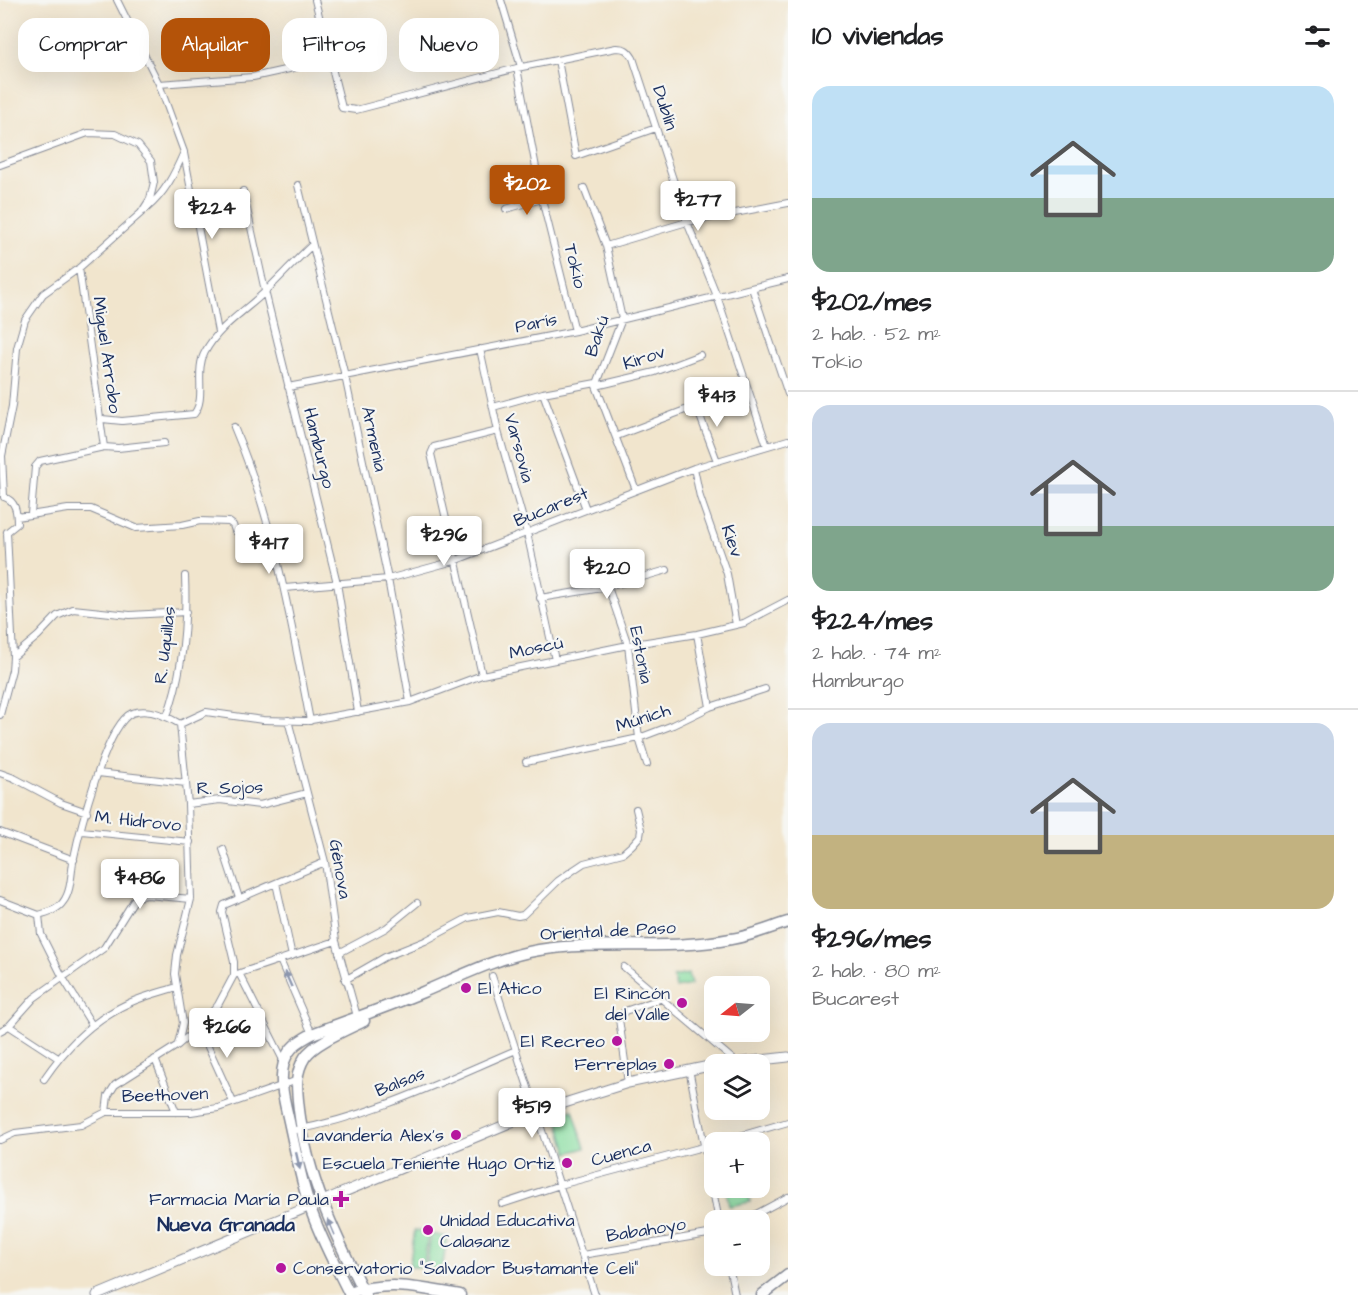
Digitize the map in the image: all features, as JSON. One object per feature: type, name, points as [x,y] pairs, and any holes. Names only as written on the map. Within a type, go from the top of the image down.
[{"type":"main road","name":"Oriental de Paso","points":[[358,1020],[492,963],[525,953],[607,944],[667,945],[730,940],[788,922]]},
{"type":"main road","points":[[358,1020],[312,1034],[297,1042],[288,1052],[284,1063],[283,1084],[321,1202],[363,1292]]},
{"type":"main road","points":[[358,1020],[306,1054],[299,1066],[295,1081],[296,1130],[310,1207],[348,1294],[390,1284],[460,1295]]},
{"type":"main road","points":[[770,1059],[788,1057]]},
{"type":"main road","points":[[97,1295],[536,1112],[628,1083],[704,1067]]},
{"type":"main road","points":[[762,1295],[788,1275]]},
{"type":"street","points":[[117,0],[159,84],[184,152],[218,333]]},
{"type":"street","points":[[315,0],[320,18]]},
{"type":"street","name":"Tokio","points":[[501,0],[519,68],[542,199],[575,331]]},
{"type":"street","name":"Dublín","points":[[333,72],[342,108],[356,110],[519,68],[616,48],[629,51],[687,222],[717,296],[767,446]]},
{"type":"street","points":[[558,60],[576,156],[656,128]]},
{"type":"street","points":[[159,84],[253,77],[282,71]]},
{"type":"street","points":[[0,165],[88,133],[115,134],[138,145],[151,161],[154,182],[150,199],[141,213]]},
{"type":"street","points":[[0,716],[12,670],[13,657],[3,530],[17,524],[15,507],[11,500],[2,498],[2,456],[12,406],[17,348],[25,320],[43,294],[79,268],[157,200],[171,182],[184,152]]},
{"type":"street","name":"Armenia","points":[[298,185],[345,376],[388,579],[410,702]]},
{"type":"street","name":"Bakú","points":[[584,188],[606,246],[622,319],[596,385]]},
{"type":"street","name":"Hamburgo","points":[[243,191],[288,387],[337,583],[358,712]]},
{"type":"street","points":[[506,209],[542,199]]},
{"type":"street","points":[[606,246],[687,222],[788,202]]},
{"type":"street","points":[[102,418],[122,421],[194,414],[199,404],[201,359],[218,333],[312,245]]},
{"type":"street","name":"Miguel Arrobo","points":[[79,268],[102,418],[104,447]]},
{"type":"street","name":"París","points":[[288,387],[575,331],[788,279]]},
{"type":"street","points":[[752,288],[788,394]]},
{"type":"street","name":"Varsovia","points":[[480,349],[498,431],[527,533],[555,660]]},
{"type":"street","name":"Kirov","points":[[493,407],[543,393],[596,385],[655,372],[700,355]]},
{"type":"street","points":[[596,385],[636,490]]},
{"type":"street","points":[[543,393],[586,509]]},
{"type":"street","points":[[617,436],[685,410],[695,411],[715,404]]},
{"type":"street","points":[[695,411],[700,416],[717,461]]},
{"type":"street","points":[[234,427],[252,472],[285,588],[310,721]]},
{"type":"street","points":[[482,675],[454,561],[432,450],[434,447],[498,431]]},
{"type":"street","name":"Bucarest","points":[[285,588],[388,579],[454,561],[694,468],[788,440]]},
{"type":"street","points":[[32,514],[37,463],[40,461],[104,447],[118,448],[164,443]]},
{"type":"street","name":"Kiev","points":[[694,468],[700,497],[727,574],[736,625]]},
{"type":"street","points":[[17,517],[68,509],[91,509],[136,528],[200,522],[229,522],[234,525],[235,531]]},
{"type":"street","points":[[540,598],[608,587],[667,570]]},
{"type":"street","name":"R. Uquillas","points":[[167,716],[177,687],[186,612],[185,576]]},
{"type":"street","name":"Estonia","points":[[608,587],[628,645],[639,738],[647,764]]},
{"type":"street","name":"Moscú","points":[[180,724],[206,712],[238,717],[310,721],[410,702],[482,675],[736,625],[788,600]]},
{"type":"street","points":[[13,657],[57,616],[73,609],[130,615],[186,612]]},
{"type":"street","points":[[697,634],[710,707]]},
{"type":"street","name":"Múnich","points":[[526,762],[639,738],[710,707],[765,689]]},
{"type":"street","points":[[0,900],[39,915],[58,908],[65,901],[68,892],[74,860],[98,773],[117,729],[130,714],[150,712],[167,716],[180,724],[188,804],[191,899],[177,955],[175,974],[183,1023],[178,1045]]},
{"type":"street","name":"Génova","points":[[288,720],[325,862],[336,941],[358,1020]]},
{"type":"street","points":[[0,773],[61,803],[87,812]]},
{"type":"street","points":[[98,773],[186,783]]},
{"type":"street","name":"R. Sojos","points":[[188,804],[220,800],[260,805],[307,794]]},
{"type":"street","points":[[345,980],[385,957],[425,941],[468,918],[498,912],[523,915],[558,881],[574,869],[623,853],[632,845],[640,836],[641,830],[636,809]]},
{"type":"street","name":"M. Hidrovo","points":[[82,831],[190,842]]},
{"type":"street","points":[[0,832],[74,860]]},
{"type":"street","points":[[223,849],[239,898]]},
{"type":"street","points":[[284,1063],[237,975],[222,912],[224,905],[325,862]]},
{"type":"street","points":[[276,883],[292,956]]},
{"type":"street","points":[[0,1031],[9,1026],[34,998],[104,948],[135,897],[191,899]]},
{"type":"street","points":[[339,953],[386,928],[417,903]]},
{"type":"street","points":[[39,915],[40,934],[63,978],[92,1025]]},
{"type":"street","points":[[106,1112],[108,1096],[115,1085],[178,1045],[199,1027],[218,1005],[237,975],[336,941]]},
{"type":"street","points":[[280,960],[312,1034]]},
{"type":"street","points":[[624,967],[726,1054]]},
{"type":"street","points":[[492,976],[595,1295]]},
{"type":"street","points":[[44,1079],[58,1058],[92,1025],[129,1003],[177,987]]},
{"type":"street","points":[[628,1083],[619,1019],[625,1011],[660,999]]},
{"type":"street","points":[[9,1026],[58,1058]]},
{"type":"street","points":[[199,1027],[233,1102]]},
{"type":"street","name":"Balsas","points":[[296,1130],[335,1121],[389,1104],[516,1050]]},
{"type":"street","points":[[154,1059],[176,1112]]},
{"type":"street","points":[[689,1069],[704,1147]]},
{"type":"street","name":"Beethoven","points":[[0,1140],[15,1133],[81,1125],[106,1112],[191,1112],[218,1108],[295,1081]]},
{"type":"street","name":"Cuenca","points":[[753,1132],[788,1122]]},
{"type":"street","name":"Cuenca","points":[[502,1204],[560,1185],[704,1147]]},
{"type":"street","points":[[764,1210],[788,1197]]},
{"type":"street","name":"Babahoyo","points":[[582,1255],[704,1235]]},
{"type":"street","points":[[731,1276],[735,1295]]},
{"type":"green space","points":[[688,974],[691,985],[676,988],[673,977]]},
{"type":"green space","points":[[573,1110],[585,1148],[568,1153],[557,1115]]},
{"type":"green space","points":[[728,1198],[749,1198],[750,1202],[729,1206]]},
{"type":"green space","points":[[415,1230],[429,1232],[423,1268],[409,1266]]},
{"type":"green space","points":[[431,1234],[447,1237],[442,1270],[426,1268]]},
{"type":"place","name":"El Atico","points":[[466,988]]},
{"type":"place","name":"El Rincón del Valle","points":[[682,1003]]},
{"type":"place","name":"El Recreo","points":[[617,1041]]},
{"type":"place","name":"Ferreplas","points":[[669,1064]]},
{"type":"place","name":"Lavandería Alex's","points":[[456,1135]]},
{"type":"place","name":"Escuela Teniente Hugo Ortìz","points":[[567,1163]]},
{"type":"place","name":"Farmacia María Paula","points":[[341,1199]]},
{"type":"place","name":"Unidad Educativa Calasanz","points":[[428,1230]]},
{"type":"place","name":"Conservatorio \"Salvador Bustamante Celi\"","points":[[281,1268]]},
{"type":"district","name":"Nueva Granada","points":[[226,1225]]}]
